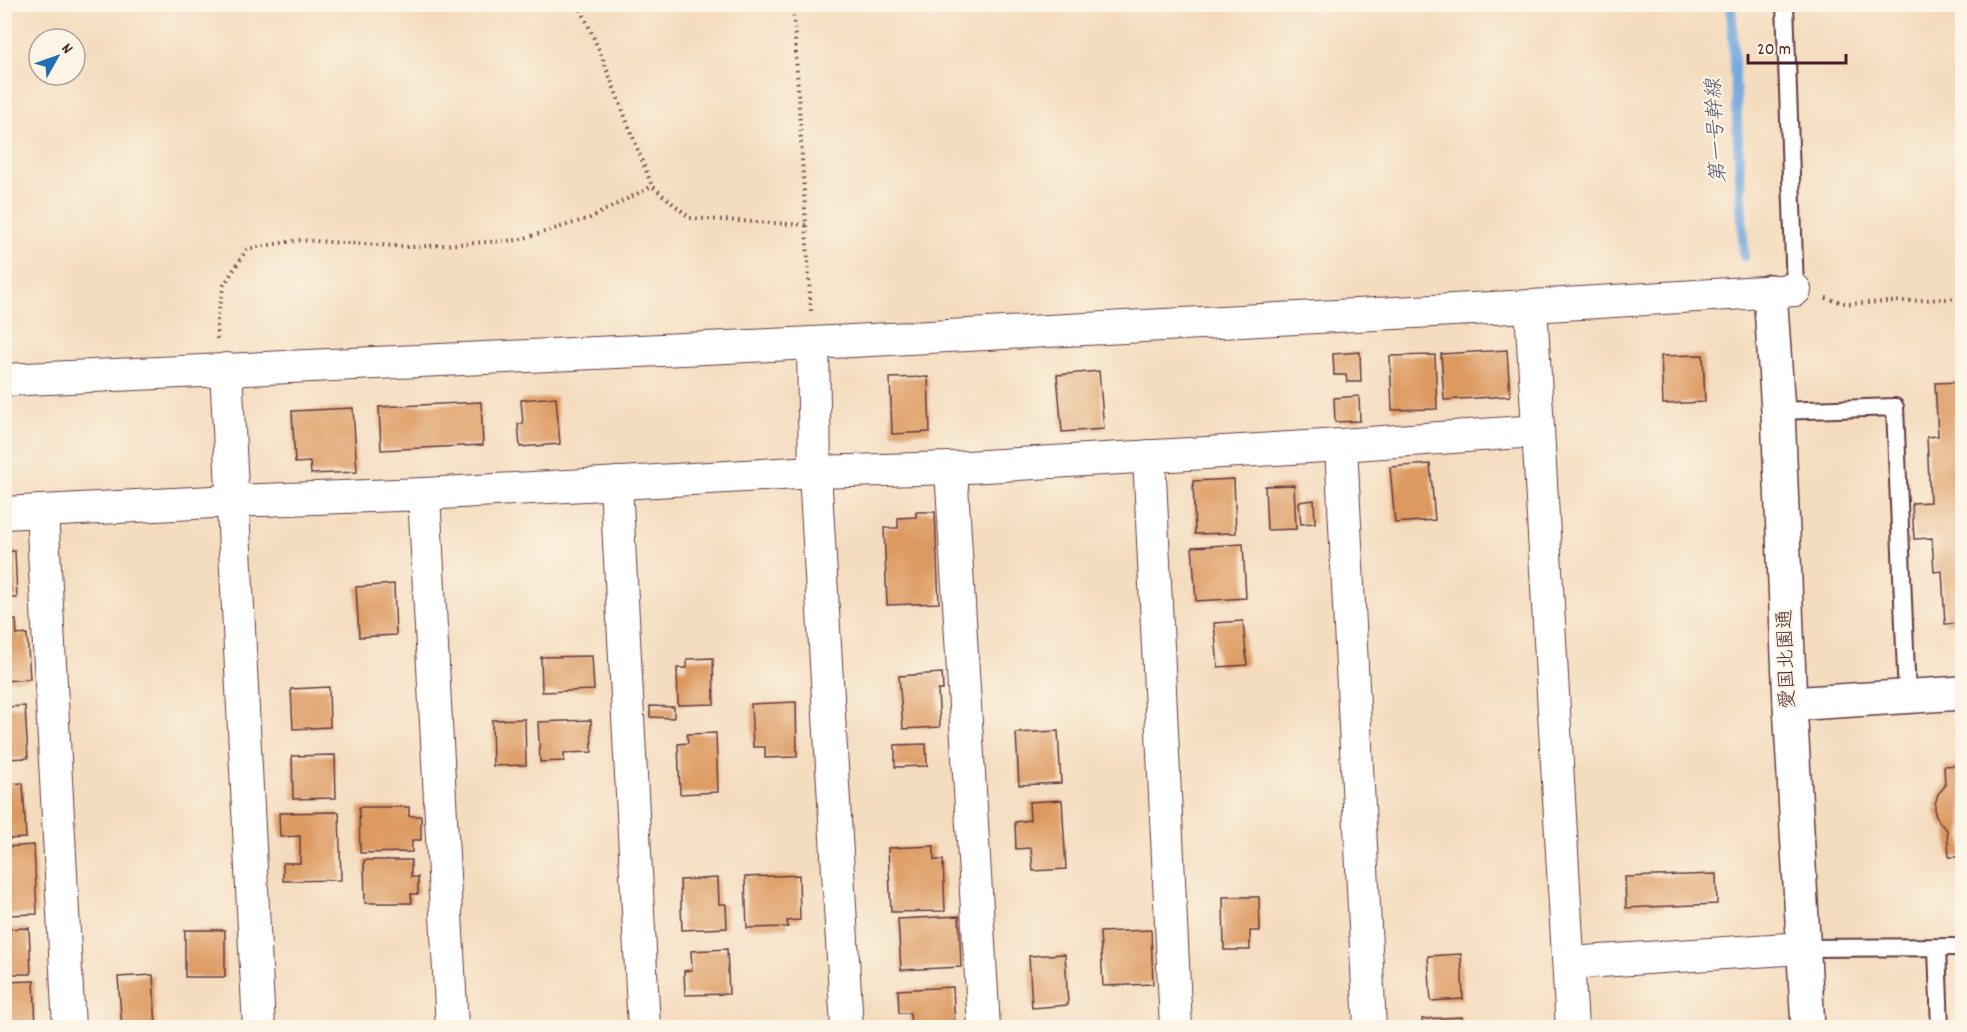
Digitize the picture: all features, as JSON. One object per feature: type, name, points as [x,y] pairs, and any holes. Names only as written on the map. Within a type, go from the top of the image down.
[{"type":"street","points":[[4,380],[813,343],[1783,291]]},
{"type":"street","name":"愛国北園通","points":[[1783,291],[1778,411],[1790,704],[1808,1028]]},
{"type":"street","points":[[1531,306],[1572,1028]]},
{"type":"street","points":[[813,343],[816,472],[847,1028]]},
{"type":"street","points":[[226,369],[259,1028]]},
{"type":"street","points":[[4,513],[424,494],[816,472],[951,468],[1537,431]]},
{"type":"street","points":[[1341,445],[1370,1028]]},
{"type":"street","points":[[1149,456],[1176,1028]]},
{"type":"street","points":[[951,468],[984,1028]]},
{"type":"street","points":[[616,483],[644,1028]]},
{"type":"street","points":[[424,494],[452,1028]]},
{"type":"street","points":[[42,512],[69,1028]]},
{"type":"street","points":[[1790,704],[1962,693]]},
{"type":"street","points":[[1569,963],[1803,948]]},
{"type":"lane","points":[[1783,291],[1785,4]]},
{"type":"lane","points":[[1778,411],[1895,407],[1907,697]]},
{"type":"lane","points":[[1803,948],[1962,947]]},
{"type":"lane","points":[[1937,948],[1940,1028]]},
{"type":"path","points":[[579,4],[652,186],[690,218],[806,225]]},
{"type":"path","points":[[793,4],[813,343]]},
{"type":"path","points":[[226,369],[217,339],[217,319],[224,285],[247,249],[298,240],[412,247],[518,240],[590,218],[652,186]]},
{"type":"path","points":[[1783,291],[1848,304],[1962,298]]},
{"type":"building","points":[[1507,350],[1510,396],[1444,400],[1441,354]]},
{"type":"building","points":[[1360,352],[1361,382],[1347,382],[1346,375],[1334,375],[1333,354]]},
{"type":"building","points":[[1435,355],[1437,409],[1392,410],[1390,356]]},
{"type":"building","points":[[1703,355],[1705,402],[1663,404],[1661,356]]},
{"type":"building","points":[[1099,371],[1104,429],[1062,432],[1057,375]]},
{"type":"building","points":[[928,377],[930,432],[892,434],[890,378]]},
{"type":"building","points":[[1962,382],[1962,623],[1945,624],[1942,571],[1934,572],[1932,538],[1914,539],[1912,503],[1930,502],[1927,437],[1938,436],[1935,383]]},
{"type":"building","points":[[1359,396],[1360,421],[1335,422],[1334,398]]},
{"type":"building","points":[[556,397],[560,444],[520,447],[518,424],[523,424],[521,400]]},
{"type":"building","points":[[481,402],[483,445],[381,450],[379,407]]},
{"type":"building","points":[[353,408],[357,472],[311,474],[310,462],[295,463],[292,411]]},
{"type":"building","points":[[1430,464],[1435,520],[1395,523],[1390,467]]},
{"type":"building","points":[[1234,479],[1236,533],[1195,534],[1193,481]]},
{"type":"building","points":[[1294,485],[1296,529],[1267,530],[1265,486]]},
{"type":"building","points":[[1314,500],[1315,523],[1301,524],[1299,502]]},
{"type":"building","points":[[916,512],[935,512],[939,603],[887,605],[884,528],[898,528],[898,518],[916,517]]},
{"type":"building","points":[[4,542],[7,542],[7,551],[15,551],[17,598],[4,598]]},
{"type":"building","points":[[1243,544],[1246,598],[1196,601],[1192,547]]},
{"type":"building","points":[[394,584],[396,635],[359,637],[356,587]]},
{"type":"building","points":[[16,620],[17,635],[27,634],[30,679],[4,681],[4,621]]},
{"type":"building","points":[[1243,621],[1247,665],[1218,667],[1214,623]]},
{"type":"building","points":[[592,656],[594,690],[542,692],[541,657]]},
{"type":"building","points":[[713,658],[714,704],[678,705],[677,668],[687,668],[687,659]]},
{"type":"building","points":[[942,673],[943,690],[938,690],[940,727],[903,729],[899,676]]},
{"type":"building","points":[[329,687],[330,727],[293,729],[291,689]]},
{"type":"building","points":[[796,702],[797,757],[765,758],[765,747],[753,747],[751,704]]},
{"type":"building","points":[[25,706],[28,758],[4,759],[4,707]]},
{"type":"building","points":[[650,706],[674,707],[674,718],[650,717]]},
{"type":"building","points":[[525,719],[526,765],[493,766],[492,720]]},
{"type":"building","points":[[591,720],[592,752],[564,753],[564,761],[540,762],[538,722]]},
{"type":"building","points":[[1058,731],[1061,783],[1019,785],[1016,733]]},
{"type":"building","points":[[716,733],[718,792],[680,794],[678,744],[688,743],[687,734]]},
{"type":"building","points":[[926,744],[927,766],[895,767],[895,745]]},
{"type":"building","points":[[335,755],[336,798],[293,799],[292,756]]},
{"type":"building","points":[[1962,765],[1962,857],[1949,857],[1947,830],[1935,814],[1935,804],[1938,794],[1945,786],[1944,766]]},
{"type":"building","points":[[23,783],[26,838],[4,839],[4,784]]},
{"type":"building","points":[[1062,800],[1066,869],[1033,871],[1031,848],[1016,849],[1015,822],[1030,820],[1029,802]]},
{"type":"building","points":[[359,807],[409,807],[409,816],[421,816],[421,840],[412,840],[412,852],[360,853]]},
{"type":"building","points":[[339,812],[341,880],[283,881],[283,863],[300,863],[300,836],[280,837],[279,813]]},
{"type":"building","points":[[34,845],[37,914],[6,915],[4,847]]},
{"type":"building","points":[[934,846],[934,860],[943,860],[945,911],[891,912],[888,848]]},
{"type":"building","points":[[364,860],[411,860],[411,877],[418,877],[418,894],[411,894],[412,903],[365,903]]},
{"type":"building","points":[[1716,874],[1717,904],[1626,908],[1625,877]]},
{"type":"building","points":[[799,875],[800,920],[787,921],[788,927],[747,928],[745,877]]},
{"type":"building","points":[[718,878],[719,904],[726,904],[727,928],[682,930],[680,880]]},
{"type":"building","points":[[1223,897],[1259,897],[1260,931],[1250,931],[1250,950],[1224,950]]},
{"type":"building","points":[[959,916],[961,967],[901,970],[898,919]]},
{"type":"building","points":[[29,928],[31,974],[4,974],[4,929]]},
{"type":"building","points":[[185,930],[225,930],[225,977],[185,977]]},
{"type":"building","points":[[1151,930],[1153,984],[1103,986],[1100,932]]},
{"type":"building","points":[[727,949],[729,994],[685,995],[684,971],[692,970],[691,951]]},
{"type":"building","points":[[1065,954],[1068,1005],[1032,1008],[1029,956]]},
{"type":"building","points":[[1461,954],[1463,999],[1431,1001],[1428,956]]},
{"type":"building","points":[[153,975],[156,1028],[122,1028],[118,977]]},
{"type":"building","points":[[34,981],[36,1028],[4,1028],[4,982]]},
{"type":"building","points":[[953,987],[955,1028],[911,1028],[910,1013],[899,1013],[898,990]]},
{"type":"building","points":[[1462,1017],[1463,1028],[1423,1028],[1422,1019]]},
{"type":"waterway","name":"第一号幹線","points":[[1731,4],[1744,256]]}]
